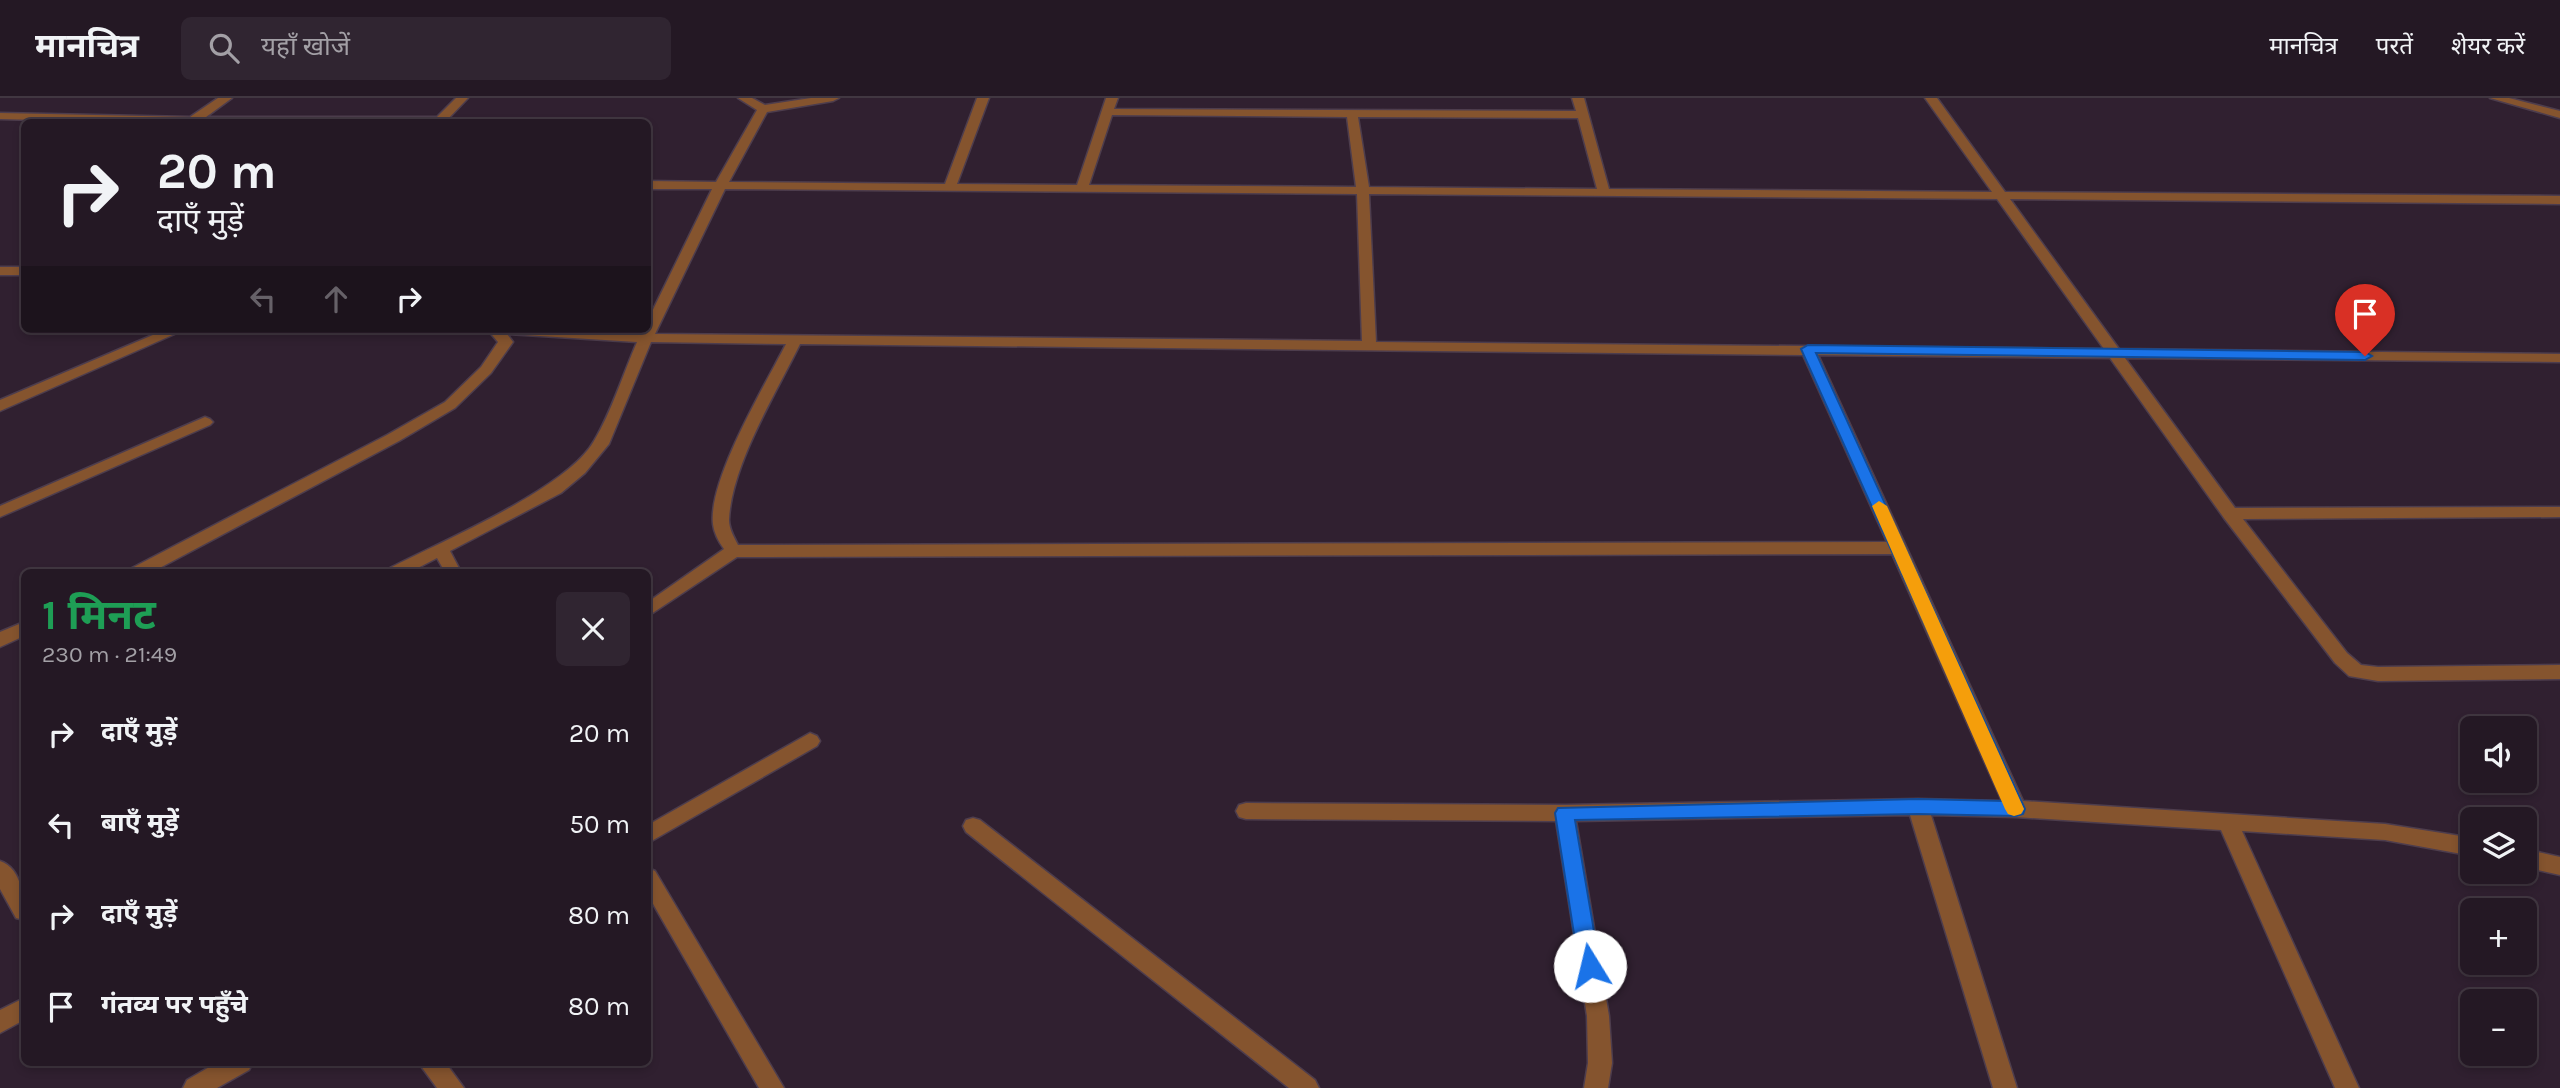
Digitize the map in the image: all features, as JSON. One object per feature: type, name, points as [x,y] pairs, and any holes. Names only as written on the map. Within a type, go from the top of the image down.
[{"type":"street","points":[[196,119],[226,98]]},
{"type":"street","points":[[443,119],[462,98]]},
{"type":"street","points":[[744,98],[763,109],[833,98]]},
{"type":"street","points":[[949,189],[983,98]]},
{"type":"street","points":[[1081,190],[1112,98]]},
{"type":"street","points":[[1264,98],[1264,112]]},
{"type":"street","points":[[1578,98],[1604,193]]},
{"type":"street","points":[[1931,98],[2230,514],[2341,658],[2356,671],[2378,674],[2560,672]]},
{"type":"street","points":[[2496,98],[2560,115]]},
{"type":"street","points":[[651,328],[720,186],[763,109]]},
{"type":"street","points":[[1107,112],[1583,115]]},
{"type":"street","points":[[1352,113],[1363,192],[1369,345]]},
{"type":"street","points":[[0,116],[116,119]]},
{"type":"street","points":[[651,185],[2560,200]]},
{"type":"street","points":[[0,271],[21,271]]},
{"type":"street","points":[[0,406],[170,333]]},
{"type":"street","points":[[166,566],[450,405],[486,370],[506,342],[498,333]]},
{"type":"street","points":[[562,333],[646,338],[795,340],[2560,358]]},
{"type":"street","points":[[402,569],[555,489],[579,469],[601,444],[648,333]]},
{"type":"street","points":[[733,551],[720,524],[724,499],[735,466],[795,340]]},
{"type":"street","points":[[1808,349],[2016,809]]},
{"type":"street","points":[[0,512],[205,422]]},
{"type":"street","points":[[2230,514],[2560,512]]},
{"type":"street","points":[[651,608],[733,551],[1898,548]]},
{"type":"street","points":[[441,551],[451,569]]},
{"type":"street","points":[[0,640],[21,630]]},
{"type":"street","points":[[651,833],[810,741]]},
{"type":"street","points":[[1918,807],[2005,1088]]},
{"type":"street","points":[[1246,811],[1565,813],[1918,807],[2016,809],[2385,832],[2460,845]]},
{"type":"street","points":[[1565,813],[1598,1016],[1600,1063],[1596,1088]]},
{"type":"street","points":[[2228,822],[2347,1088]]},
{"type":"street","points":[[973,826],[1307,1088]]},
{"type":"street","points":[[2537,861],[2560,866]]},
{"type":"street","points":[[0,870],[21,906]]},
{"type":"street","points":[[651,882],[772,1088]]},
{"type":"street","points":[[0,1022],[21,1010]]},
{"type":"street","points":[[195,1088],[234,1066]]},
{"type":"street","points":[[433,1066],[452,1088]]},
{"type":"slow traffic","points":[[1879,506],[2014,809]]},
{"type":"route","points":[[1590,966],[1565,813],[1918,807],[2016,809],[1808,349],[2365,356]]}]
